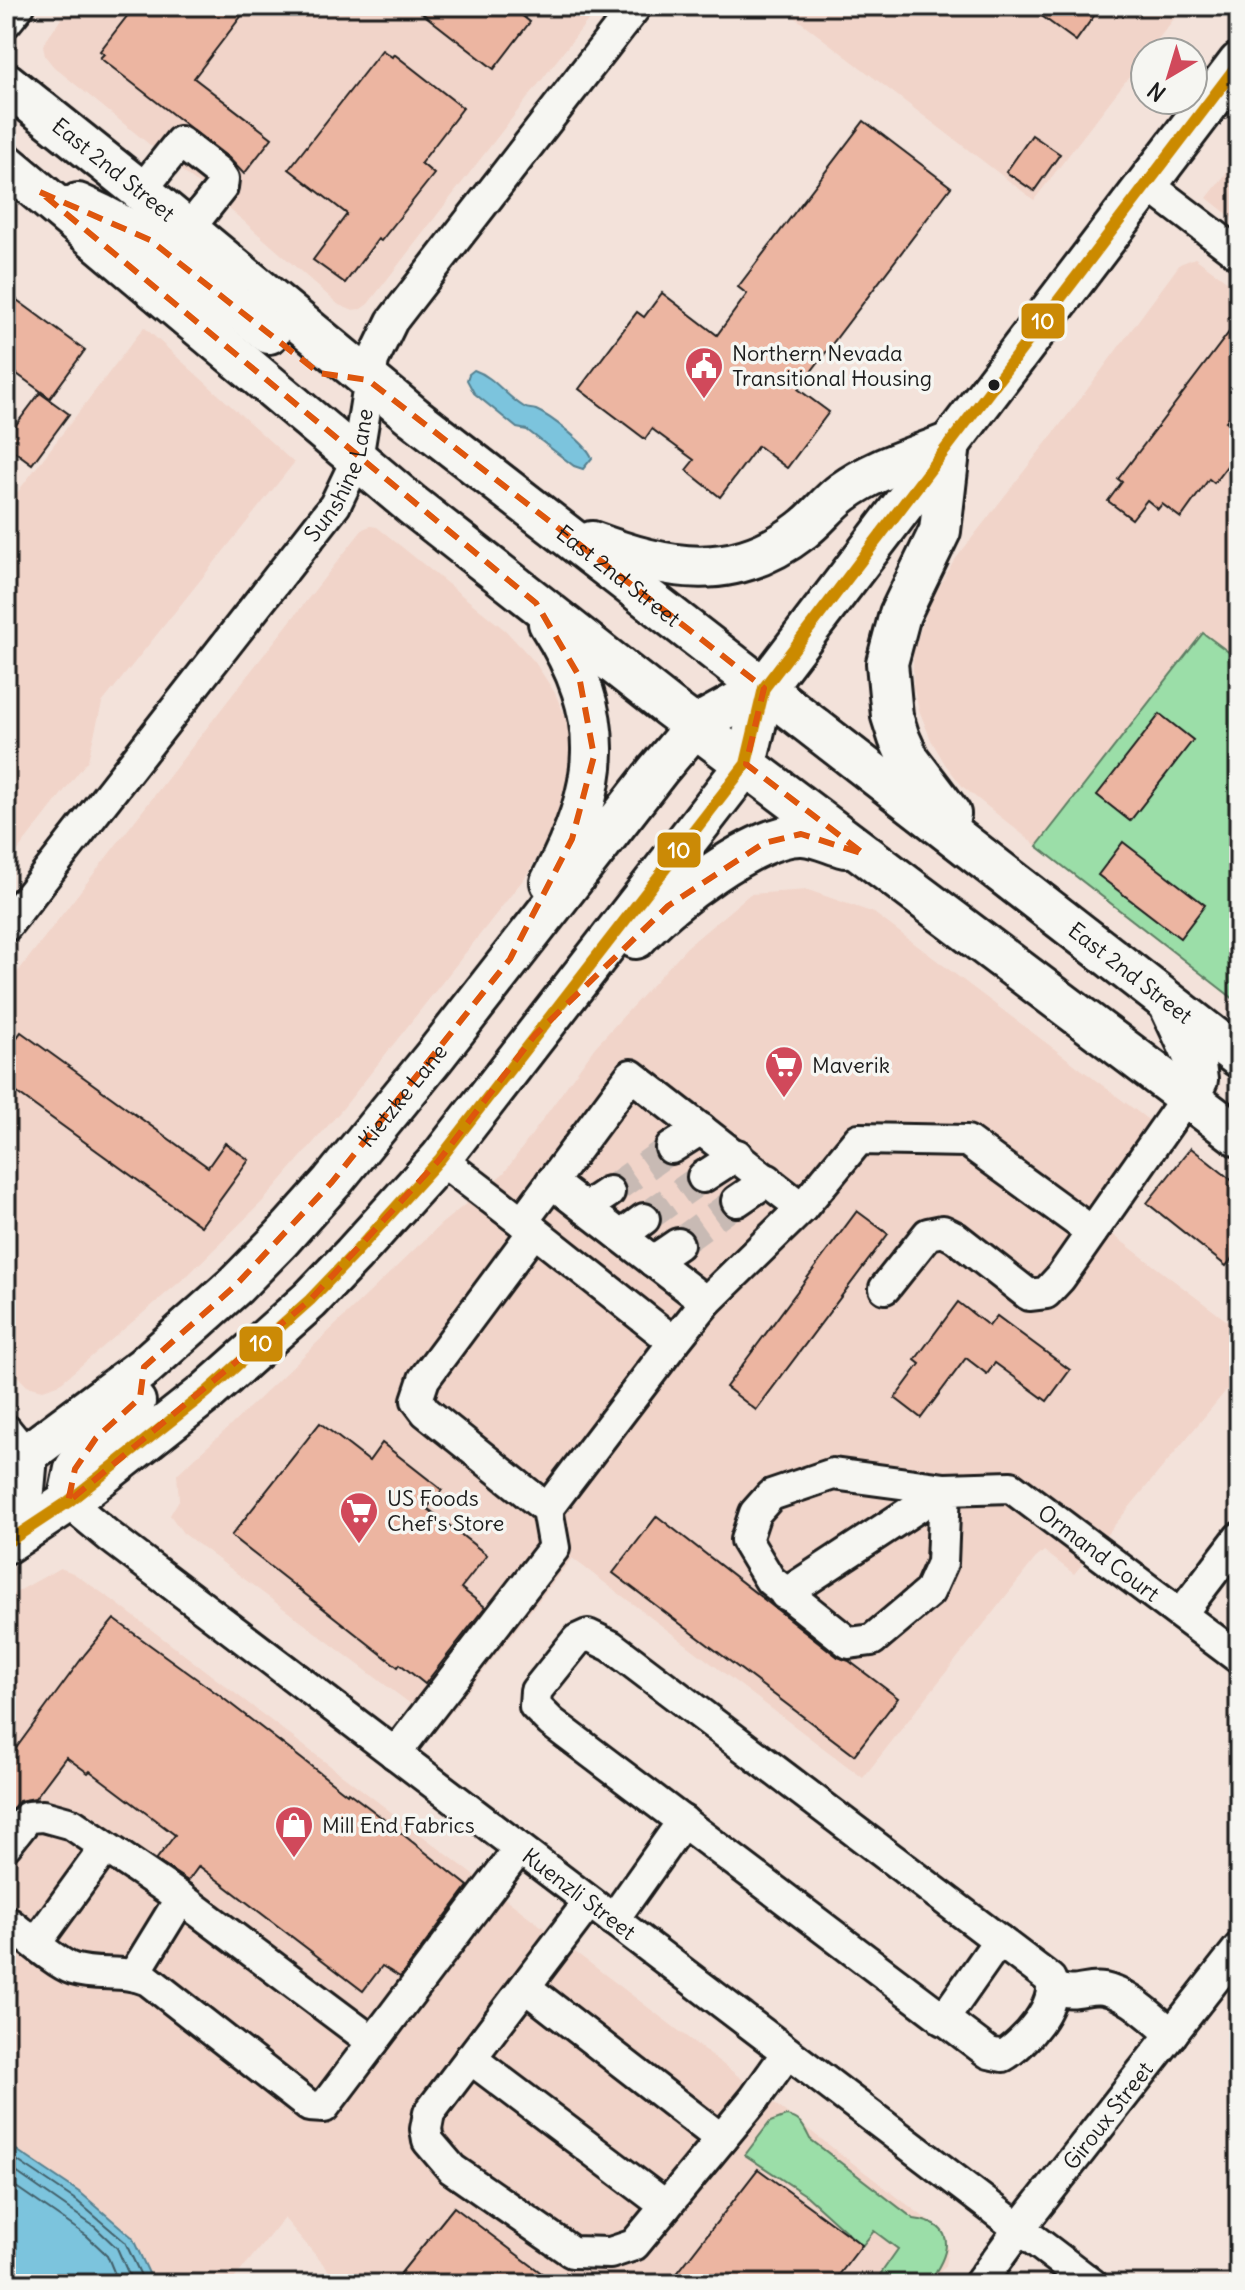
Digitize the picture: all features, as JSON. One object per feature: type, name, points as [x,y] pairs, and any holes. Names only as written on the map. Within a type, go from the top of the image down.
[{"type":"main road","name":"Kietzke Lane","points":[[6,1543],[68,1502],[207,1392],[310,1300],[440,1159],[746,764],[764,688],[1239,63]]},
{"type":"main road","name":"East 2nd Street","points":[[6,83],[368,380],[555,528],[1239,1057]]},
{"type":"main road","points":[[6,164],[357,459],[536,603],[1239,1136]]},
{"type":"main road","points":[[40,192],[79,205],[150,240],[182,262],[319,373],[334,379],[368,380]]},
{"type":"main road","points":[[555,528],[659,564],[720,568],[746,561],[774,548],[803,530],[842,492],[869,476],[950,443],[940,531],[900,614],[887,663],[888,689],[892,716],[909,760],[985,858]]},
{"type":"main road","points":[[510,959],[572,839],[588,795],[594,756],[590,718],[579,676],[536,603]]},
{"type":"main road","name":"Kietzke Lane","points":[[13,1452],[144,1367],[236,1285],[311,1205],[415,1080],[695,726],[764,688]]},
{"type":"main road","points":[[535,1035],[668,906],[696,884],[764,843],[801,834],[864,854]]},
{"type":"main road","points":[[1168,1001],[1194,1057],[1197,1080],[1186,1098]]},
{"type":"main road","points":[[1186,1098],[1239,1100]]},
{"type":"main road","points":[[68,1502],[75,1469],[96,1438],[140,1398],[147,1380],[144,1367]]},
{"type":"main road","points":[[6,1511],[24,1490],[13,1452]]},
{"type":"street","points":[[6,22],[19,6]]},
{"type":"street","name":"Sunshine Lane","points":[[6,926],[335,505],[357,459],[373,360],[392,321],[636,6]]},
{"type":"street","points":[[141,191],[180,142],[218,172],[223,179],[222,187],[188,230]]},
{"type":"street","points":[[1147,184],[1239,254]]},
{"type":"street","points":[[395,1754],[554,1548],[547,1509],[426,1412],[417,1400],[424,1379],[528,1227],[551,1182],[631,1075],[802,1208]]},
{"type":"street","points":[[885,1288],[928,1234],[943,1231],[1029,1295],[1046,1293],[1186,1098]]},
{"type":"street","points":[[671,1148],[701,1129]]},
{"type":"street","points":[[547,1509],[706,1302],[802,1208],[859,1139],[967,1141],[1092,1232]]},
{"type":"street","points":[[703,1177],[737,1155]]},
{"type":"street","points":[[440,1159],[674,1342]]},
{"type":"street","points":[[737,1201],[768,1180]]},
{"type":"street","points":[[551,1182],[597,1200],[633,1228],[653,1261],[706,1302]]},
{"type":"street","points":[[653,1261],[678,1244]]},
{"type":"street","name":"Ormand Court","points":[[785,1594],[770,1580],[746,1540],[755,1513],[771,1495],[833,1474],[945,1489],[1011,1487],[1239,1658]]},
{"type":"street","points":[[945,1489],[942,1563],[929,1592],[872,1640],[849,1643],[785,1594],[945,1489]]},
{"type":"street","name":"Kuenzli Street","points":[[68,1502],[1092,2284]]},
{"type":"street","points":[[1181,1614],[1239,1538]]},
{"type":"street","points":[[1055,1988],[1051,2002],[1016,2049],[1003,2056],[989,2053],[551,1722],[535,1706],[536,1691],[577,1640],[588,1635],[611,1646],[1050,1979],[1055,1988],[1066,1993],[1101,1988],[1121,1995],[1172,2034]]},
{"type":"street","points":[[6,1845],[28,1817],[43,1816],[72,1824],[181,1898],[373,2042]]},
{"type":"street","points":[[683,1821],[601,1911],[525,1987],[429,2113],[426,2129],[428,2141],[452,2169],[572,2252],[610,2253],[634,2245],[787,2053]]},
{"type":"street","points":[[36,1943],[105,1848]]},
{"type":"street","points":[[6,1921],[70,1968],[95,1974],[135,1973],[148,1980],[309,2106],[324,2107],[519,1849]]},
{"type":"street","points":[[135,1973],[181,1898]]},
{"type":"street","points":[[943,2020],[999,1940]]},
{"type":"street","name":"Giroux Street","points":[[979,2284],[1239,1948]]},
{"type":"street","points":[[525,1987],[721,2139]]},
{"type":"street","points":[[470,2058],[666,2206]]},
{"type":"highlighted area","points":[[40,192],[150,240],[319,373],[368,380],[764,688],[746,764],[864,854],[801,834],[764,843],[668,906],[535,1035],[440,1159],[310,1300],[68,1502],[75,1469],[96,1438],[140,1398],[144,1367],[236,1285],[332,1182],[510,959],[572,839],[594,756],[579,676],[536,603]]},
{"type":"shaded area","points":[[70,6],[599,6],[368,304],[351,310],[339,305],[240,218],[54,67],[45,56],[43,45]]},
{"type":"shaded area","points":[[780,6],[1184,6],[1161,36],[1129,36],[1129,77],[1034,200]]},
{"type":"shaded area","points":[[1239,157],[1239,223],[1207,198]]},
{"type":"shaded area","points":[[1195,258],[1239,290],[1239,663],[1202,633],[1037,846],[963,787],[945,764],[919,710],[913,686],[913,652],[929,605],[954,561],[1180,264]]},
{"type":"shaded area","points":[[144,327],[294,463],[102,703],[88,760],[6,866],[6,507]]},
{"type":"shaded area","points":[[377,527],[505,630],[534,661],[555,693],[569,725],[571,750],[568,786],[558,818],[526,876],[344,1107],[264,1200],[189,1274],[58,1385],[43,1390],[27,1386],[6,1364],[6,987],[363,529]]},
{"type":"shaded area","points":[[808,890],[874,913],[1159,1128],[1091,1218],[1239,1330],[1239,1375],[1074,1574],[1044,1551],[1035,1559],[863,1778],[572,1558],[440,1726],[183,1533],[170,1515],[179,1500],[177,1474],[441,1224],[504,1173],[595,1047],[687,947],[750,894]]},
{"type":"shaded area","points":[[60,1568],[73,1573],[111,1599],[942,2231],[948,2248],[945,2266],[930,2284],[340,2284],[284,2218],[230,2284],[154,2284],[132,2237],[82,2194],[6,2143],[6,1598]]},
{"type":"green space","points":[[1203,633],[1238,659],[1239,663],[1239,1003],[1037,846]]},
{"type":"green space","points":[[786,2116],[799,2121],[810,2139],[914,2219],[939,2228],[944,2235],[945,2253],[927,2284],[883,2284],[877,2279],[898,2249],[874,2231],[862,2246],[807,2196],[745,2155],[770,2122]]},
{"type":"water","points":[[474,370],[488,377],[518,403],[559,424],[576,439],[592,458],[583,469],[574,466],[527,430],[517,428],[474,393],[467,380]]},
{"type":"water","points":[[6,2143],[82,2194],[132,2237],[154,2284],[6,2284]]},
{"type":"building","points":[[135,6],[249,6],[194,78],[272,138],[244,174],[229,158],[100,58],[104,54],[100,51]]},
{"type":"building","points":[[413,6],[510,6],[530,22],[494,69]]},
{"type":"building","points":[[1028,6],[1101,6],[1076,41]]},
{"type":"building","points":[[382,50],[392,57],[394,54],[463,108],[421,163],[434,174],[345,283],[313,260],[347,214],[289,169]]},
{"type":"building","points":[[864,121],[951,187],[798,389],[829,412],[787,468],[758,446],[720,497],[686,470],[694,460],[652,429],[645,439],[579,389],[637,312],[644,317],[662,293],[717,335],[747,294],[738,287]]},
{"type":"building","points":[[1032,135],[1060,154],[1034,191],[1006,172]]},
{"type":"building","points":[[6,292],[85,350],[50,398],[6,366]]},
{"type":"building","points":[[1239,319],[1239,404],[1226,421],[1239,430],[1239,450],[1214,483],[1209,479],[1181,518],[1162,504],[1158,509],[1147,500],[1132,519],[1108,501],[1122,482],[1118,479]]},
{"type":"building","points":[[40,393],[69,414],[32,464],[6,445],[6,438]]},
{"type":"building","points":[[1160,714],[1193,740],[1130,821],[1097,795]]},
{"type":"building","points":[[1123,842],[1205,905],[1180,938],[1098,875]]},
{"type":"building","points":[[21,1032],[208,1167],[225,1143],[249,1160],[201,1226],[6,1085],[6,1053]]},
{"type":"building","points":[[1191,1148],[1239,1186],[1239,1249],[1226,1266],[1147,1203]]},
{"type":"building","points":[[857,1211],[888,1234],[756,1410],[726,1387]]},
{"type":"building","points":[[958,1302],[989,1326],[997,1316],[1070,1370],[1047,1401],[995,1363],[987,1374],[966,1358],[921,1418],[895,1398],[920,1364],[915,1360]]},
{"type":"building","name":"US Foods Chef's Store","points":[[320,1423],[369,1461],[382,1443],[442,1490],[427,1508],[487,1555],[461,1588],[485,1607],[425,1684],[400,1664],[398,1667],[231,1536]]},
{"type":"building","points":[[657,1516],[838,1657],[849,1661],[898,1698],[854,1755],[613,1573]]},
{"type":"building","points":[[114,1619],[372,1810],[468,1886],[400,1977],[382,1966],[363,1991],[199,1866],[188,1881],[156,1860],[175,1835],[90,1771],[88,1773],[66,1757],[35,1798],[19,1801],[6,1816],[6,1762]]},
{"type":"building","points":[[758,2169],[862,2245],[832,2284],[669,2284]]},
{"type":"building","points":[[454,2207],[556,2284],[392,2284]]},
{"type":"tunnel","points":[[609,1192],[671,1148]]},
{"type":"tunnel","points":[[644,1219],[703,1177]]},
{"type":"tunnel","points":[[678,1244],[737,1201]]},
{"type":"transit line","name":"10","points":[[6,1543],[68,1502],[207,1392],[310,1300],[440,1159],[746,764],[764,688],[1239,63]]},
{"type":"place","name":"Northern Nevada Transitional Housing","points":[[704,400]]},
{"type":"place","name":"Maverik","points":[[784,1099]]},
{"type":"place","name":"US Foods Chef's Store","points":[[359,1545]]},
{"type":"place","name":"Mill End Fabrics","points":[[294,1859]]}]
